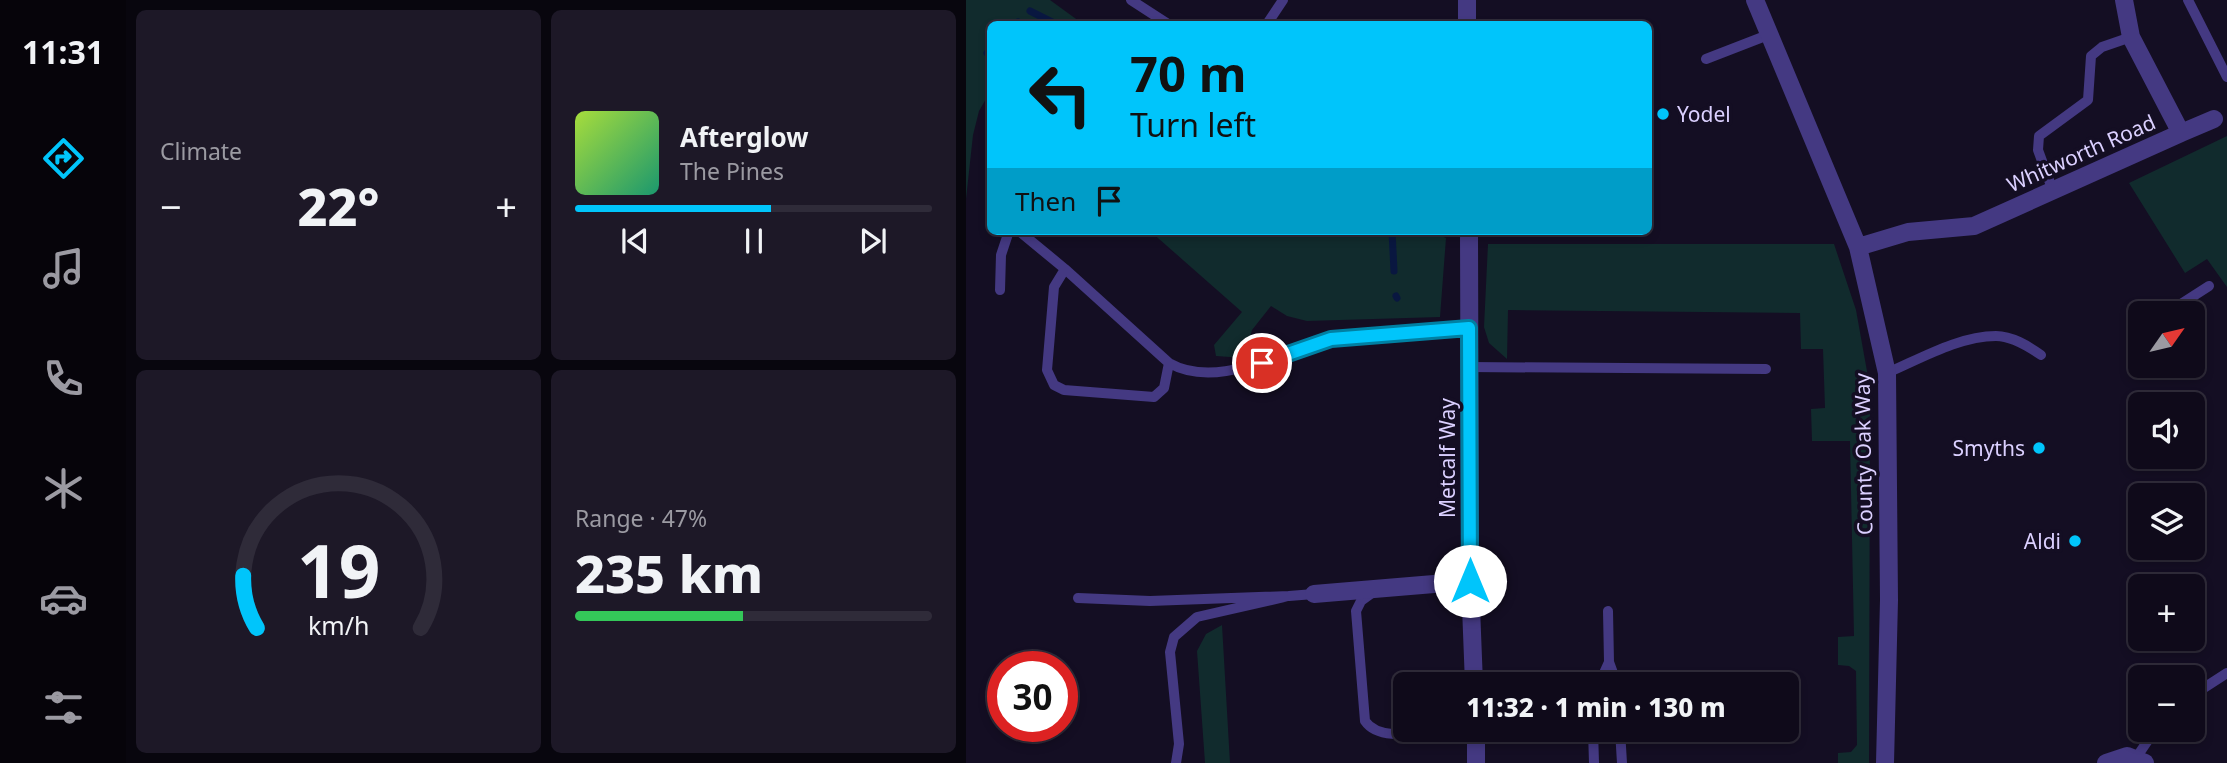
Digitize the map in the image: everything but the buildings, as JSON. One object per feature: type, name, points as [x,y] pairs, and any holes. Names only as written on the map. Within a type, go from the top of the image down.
[{"type":"street","points":[[1467,0],[1467,21]]},
{"type":"street","name":"County Oak Way","points":[[1755,0],[1858,247],[1887,373],[1889,600],[1885,763]]},
{"type":"street","name":"Whitworth Road","points":[[1858,247],[1908,232],[1974,226],[2181,133],[2131,37],[2124,0]]},
{"type":"street","points":[[2181,133],[2220,117]]},
{"type":"street","name":"Metcalf Way","points":[[1469,235],[1470,581],[1474,672]]},
{"type":"street","points":[[1314,594],[1396,585],[1470,581]]},
{"type":"street","points":[[1476,742],[1476,763]]},
{"type":"street","points":[[2106,763],[2120,757],[2141,761]]},
{"type":"lane","points":[[1131,0],[1163,21]]},
{"type":"lane","points":[[1269,21],[1283,0]]},
{"type":"lane","points":[[2188,0],[2227,77]]},
{"type":"lane","points":[[1706,59],[1768,35]]},
{"type":"lane","points":[[2053,191],[2038,150],[2039,136],[2088,100],[2091,56],[2102,47],[2131,37]]},
{"type":"lane","points":[[999,290],[1001,255],[1008,235]]},
{"type":"lane","points":[[1024,235],[1169,363],[1189,369],[1229,370],[1331,339],[1469,328]]},
{"type":"lane","points":[[1065,269],[1054,287],[1047,370],[1054,385],[1065,390],[1154,397],[1164,388],[1169,363]]},
{"type":"lane","points":[[2186,301],[2209,286]]},
{"type":"lane","points":[[1887,373],[1957,343],[1997,336],[2023,343],[2041,355]]},
{"type":"lane","points":[[1469,366],[1766,369]]},
{"type":"lane","points":[[1393,733],[1373,730],[1365,721],[1356,611],[1365,597],[1396,585]]},
{"type":"lane","points":[[1078,598],[1150,601],[1314,594]]},
{"type":"lane","points":[[1176,763],[1179,744],[1170,652],[1174,637],[1197,617],[1289,596]]},
{"type":"lane","points":[[1608,611],[1609,662],[1613,672]]},
{"type":"lane","points":[[1604,672],[1609,662]]},
{"type":"lane","points":[[2205,687],[2227,673]]},
{"type":"lane","points":[[1593,742],[1594,763]]},
{"type":"lane","points":[[1621,742],[1622,763]]},
{"type":"lane","points":[[2141,761],[2150,742]]},
{"type":"green space","points":[[966,0],[1050,0],[1079,21],[987,21],[987,97],[979,111],[973,135],[966,199]]},
{"type":"green space","points":[[2227,136],[2227,287],[2207,259],[2185,273],[2129,183]]},
{"type":"green space","points":[[1155,235],[1439,235],[1446,238],[1440,317],[1307,321],[1287,316],[1271,306],[1252,330],[1244,358],[1216,356],[1214,345],[1242,312]]},
{"type":"green space","points":[[1488,244],[1834,244],[1856,310],[1870,388],[1869,763],[1838,763],[1838,753],[1851,752],[1857,745],[1856,671],[1849,666],[1838,665],[1838,637],[1854,636],[1850,441],[1812,441],[1811,409],[1825,408],[1823,349],[1801,349],[1800,313],[1508,310],[1507,359],[1489,343],[1484,327]]},
{"type":"green space","points":[[1222,625],[1230,763],[1205,763],[1197,651],[1206,634]]},
{"type":"waterway","points":[[1030,11],[1050,21]]},
{"type":"waterway","points":[[1392,235],[1394,271]]},
{"type":"place","name":"Yodel","points":[[1663,114]]},
{"type":"place","name":"Smyths","points":[[2039,448]]},
{"type":"place","name":"Aldi","points":[[2075,541]]},
{"type":"route","points":[[1262,363],[1310,344],[1331,339],[1469,328],[1470,581]]}]
